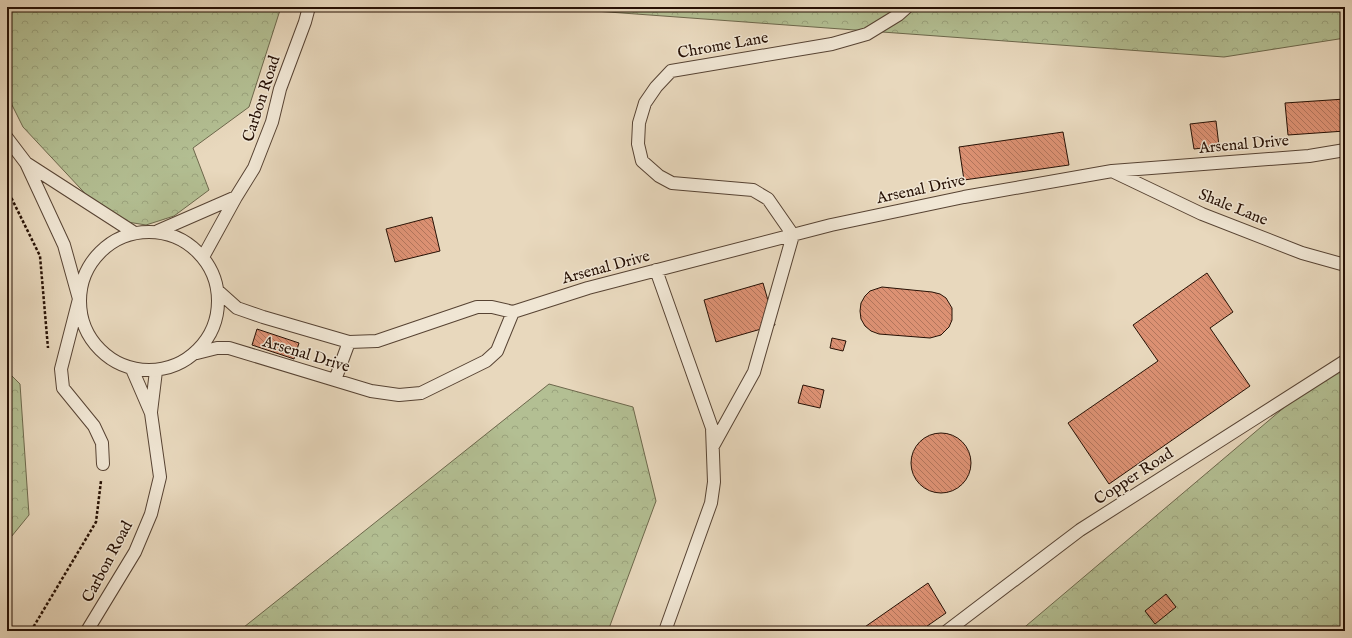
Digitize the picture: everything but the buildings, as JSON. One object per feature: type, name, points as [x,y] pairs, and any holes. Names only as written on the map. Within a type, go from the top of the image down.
[{"type":"lane","name":"Carbon Road","points":[[203,257],[254,168],[265,143],[280,89],[305,22],[309,7]]},
{"type":"lane","name":"Chrome Lane","points":[[793,235],[768,199],[753,190],[672,183],[659,176],[642,161],[638,144],[639,123],[645,103],[656,87],[671,71],[832,44],[866,34],[898,15],[907,7]]},
{"type":"lane","points":[[7,138],[26,163],[64,245],[79,299],[82,322],[93,344],[111,360],[132,369],[156,371],[178,365],[197,352],[211,335],[218,313],[218,290],[211,269],[198,251],[179,238],[158,231],[133,232],[114,241],[96,255],[84,275],[79,299],[61,369],[63,388],[94,426],[102,443],[103,464]]},
{"type":"lane","name":"Arsenal Drive","points":[[218,290],[237,308],[263,317],[349,342],[377,341],[477,307],[492,307],[513,312],[588,288],[831,225],[964,197],[1112,172],[1309,156],[1345,150]]},
{"type":"lane","points":[[26,163],[133,232]]},
{"type":"lane","name":"Shale Lane","points":[[1112,172],[1202,214],[1302,253],[1345,265]]},
{"type":"lane","points":[[158,231],[236,197]]},
{"type":"lane","points":[[713,446],[754,372],[793,235]]},
{"type":"lane","points":[[656,270],[712,428],[714,482],[711,503],[665,631]]},
{"type":"lane","name":"Arsenal Drive","points":[[197,352],[217,348],[229,348],[371,391],[399,396],[421,393],[486,362],[497,351],[513,312]]},
{"type":"lane","points":[[335,380],[349,342]]},
{"type":"lane","name":"Copper Road","points":[[947,631],[1080,530],[1345,361]]},
{"type":"lane","name":"Carbon Road","points":[[132,369],[151,413]]},
{"type":"lane","name":"Carbon Road","points":[[87,631],[135,552],[151,514],[160,477],[151,413],[156,371]]},
{"type":"green space","points":[[7,7],[281,7],[249,107],[193,148],[209,190],[174,216],[146,225],[109,219],[23,127],[7,95]]},
{"type":"green space","points":[[540,7],[1345,7],[1345,38],[1224,57]]},
{"type":"green space","points":[[1345,356],[1345,631],[1020,631]]},
{"type":"green space","points":[[7,371],[20,384],[29,515],[7,542]]},
{"type":"green space","points":[[549,384],[633,407],[656,501],[608,631],[239,631]]}]
